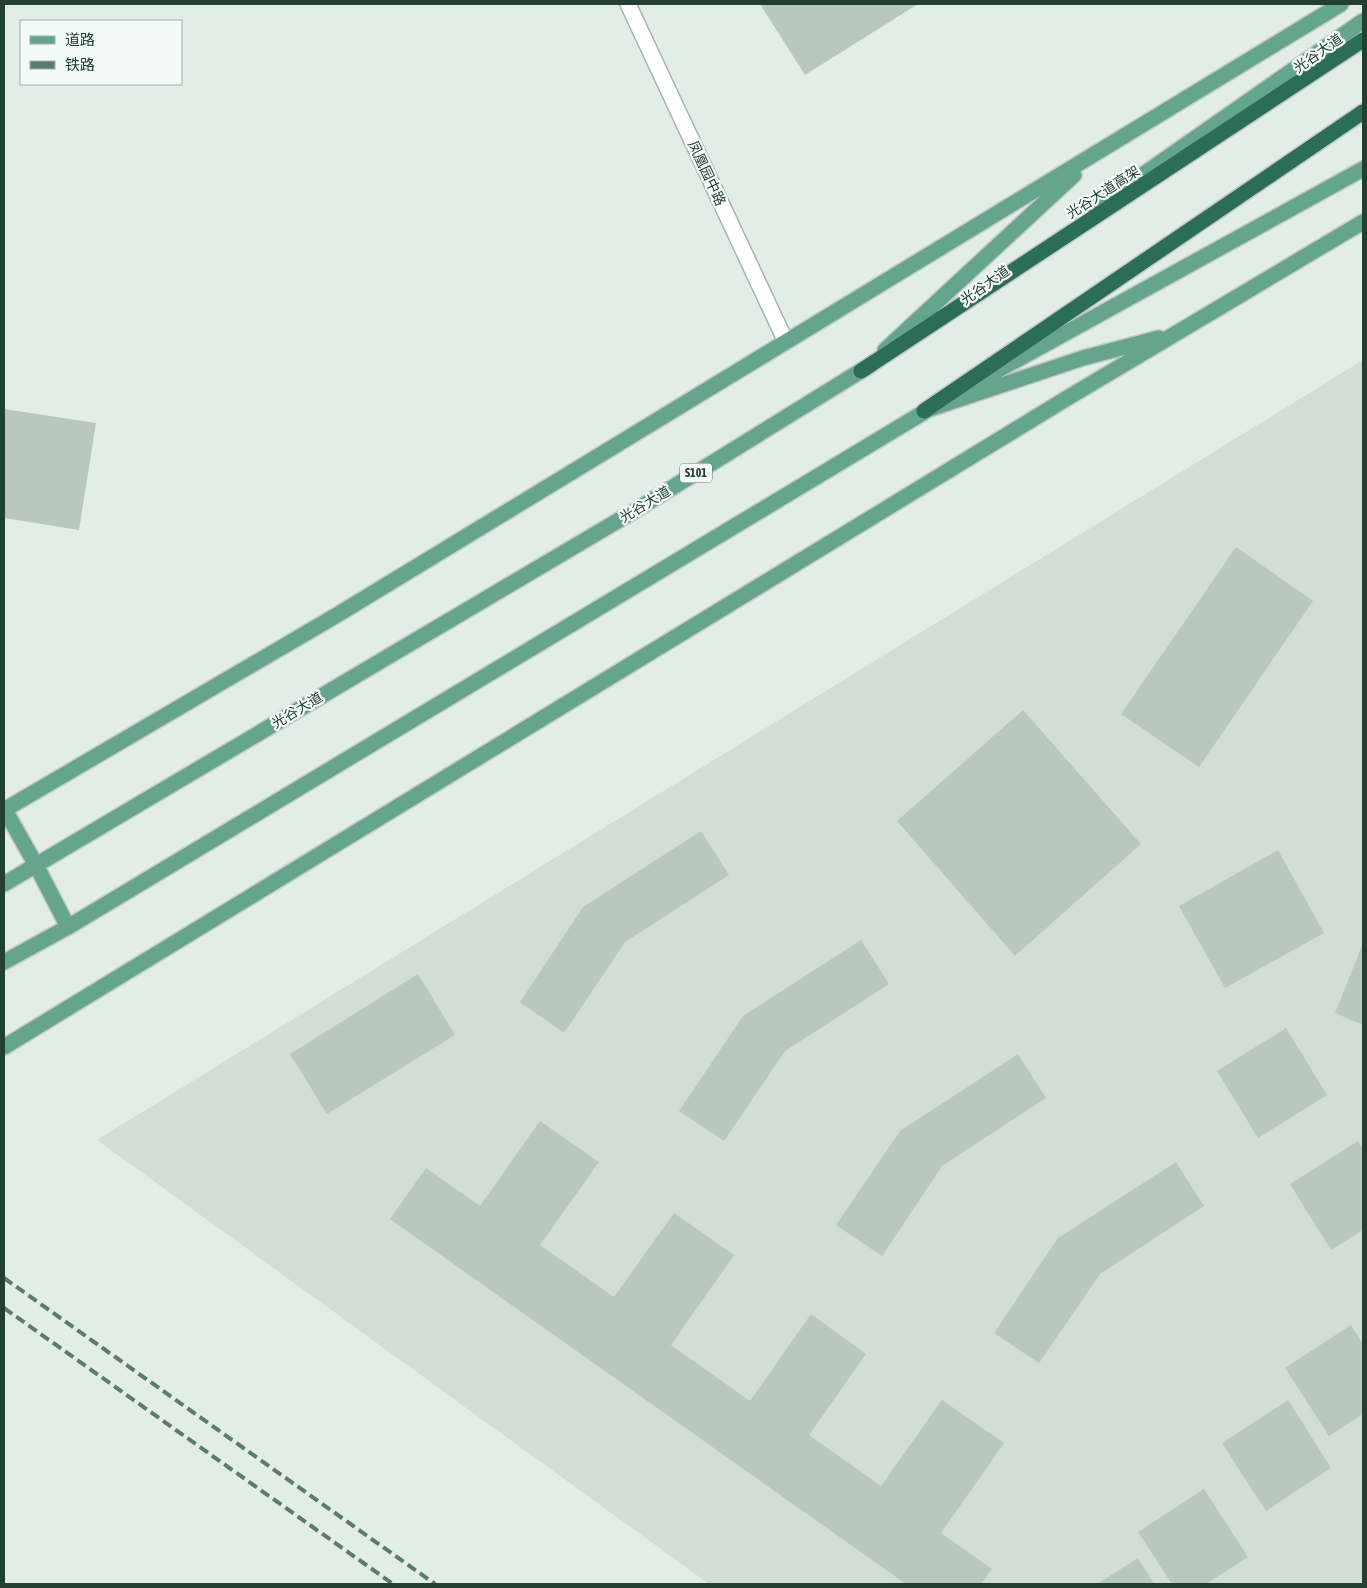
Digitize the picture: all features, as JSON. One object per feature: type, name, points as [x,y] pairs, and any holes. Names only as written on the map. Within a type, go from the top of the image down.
[{"type":"highway","name":"光谷大道高架","points":[[861,372],[1363,40]]},
{"type":"highway","points":[[924,411],[1363,112]]},
{"type":"main road","points":[[68,927],[36,864],[4,810],[337,615],[1341,4]]},
{"type":"main road","name":"光谷大道","points":[[4,884],[636,510],[861,372],[1363,21]]},
{"type":"main road","points":[[861,372],[1096,154]]},
{"type":"main road","points":[[4,962],[68,927],[924,411],[1363,169]]},
{"type":"main road","points":[[4,1047],[1176,333],[1363,222]]},
{"type":"main road","points":[[924,411],[1083,358],[1176,333]]},
{"type":"street","name":"凤凰园中路","points":[[628,4],[786,342]]},
{"type":"shaded area","points":[[1363,360],[1363,1584],[709,1584],[97,1140]]},
{"type":"building","points":[[760,4],[918,4],[805,75]]},
{"type":"building","points":[[4,409],[96,423],[79,530],[4,518]]},
{"type":"building","points":[[1236,547],[1313,601],[1199,767],[1121,714]]},
{"type":"building","points":[[1023,710],[1141,844],[1015,956],[897,821]]},
{"type":"building","points":[[701,831],[729,875],[625,942],[564,1033],[520,1002],[583,907]]},
{"type":"building","points":[[1278,850],[1324,933],[1225,988],[1179,906]]},
{"type":"building","points":[[861,940],[889,984],[785,1051],[724,1141],[679,1111],[743,1016]]},
{"type":"building","points":[[1363,943],[1363,1025],[1335,1013]]},
{"type":"building","points":[[418,974],[455,1035],[327,1114],[290,1054]]},
{"type":"building","points":[[1286,1028],[1327,1095],[1258,1138],[1217,1071]]},
{"type":"building","points":[[1018,1054],[1046,1098],[942,1166],[882,1256],[836,1225],[900,1131]]},
{"type":"building","points":[[540,1121],[599,1162],[540,1245],[614,1297],[674,1213],[734,1255],[671,1345],[750,1401],[811,1314],[866,1354],[809,1435],[881,1486],[942,1400],[1004,1443],[941,1533],[992,1569],[981,1584],[906,1584],[390,1219],[426,1168],[480,1206]]},
{"type":"building","points":[[1358,1141],[1363,1149],[1363,1230],[1331,1250],[1290,1184]]},
{"type":"building","points":[[1176,1162],[1204,1206],[1100,1274],[1039,1363],[994,1333],[1058,1238]]},
{"type":"building","points":[[1351,1325],[1363,1344],[1363,1414],[1329,1436],[1285,1368]]},
{"type":"building","points":[[1288,1400],[1331,1468],[1266,1511],[1222,1443]]},
{"type":"building","points":[[1204,1489],[1248,1557],[1206,1584],[1172,1584],[1138,1532]]},
{"type":"building","points":[[1138,1558],[1154,1584],[1097,1584]]},
{"type":"railway","points":[[4,1278],[435,1584]]},
{"type":"railway","points":[[4,1308],[393,1584]]}]
